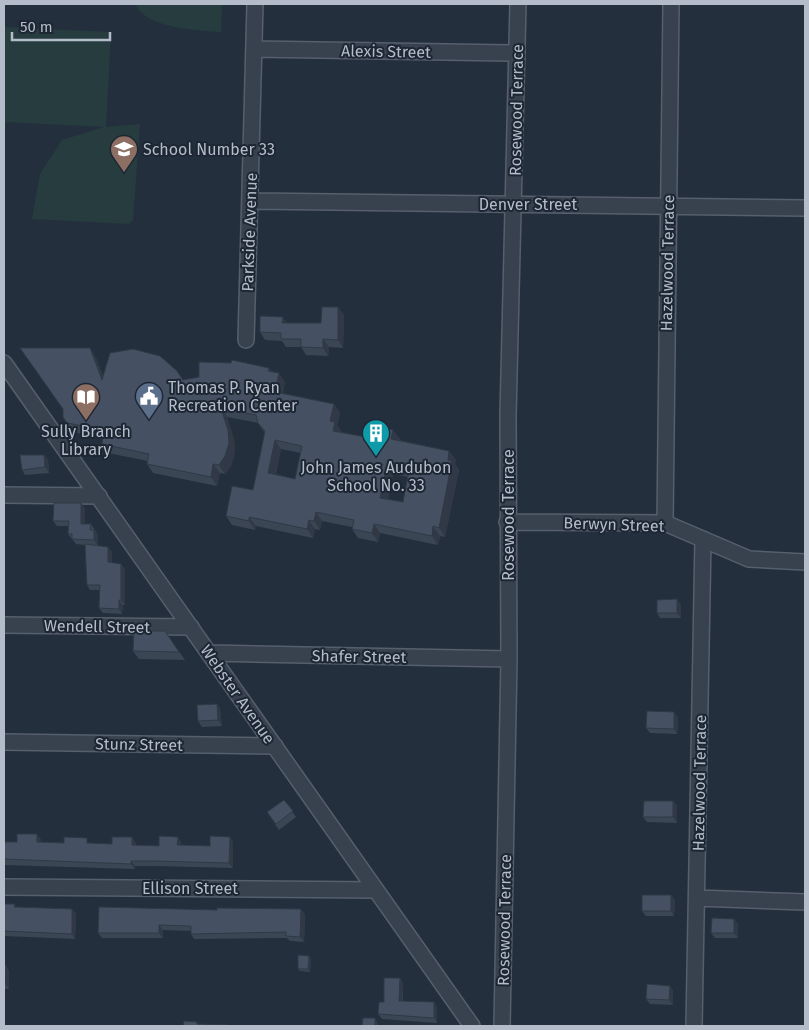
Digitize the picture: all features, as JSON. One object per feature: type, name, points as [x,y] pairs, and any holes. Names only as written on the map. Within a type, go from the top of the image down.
[{"type":"street","name":"Parkside Avenue","points":[[246,340],[255,4]]},
{"type":"street","name":"Rosewood Terrace","points":[[502,1026],[509,658],[507,522],[518,4]]},
{"type":"street","name":"Hazelwood Terrace","points":[[665,523],[671,4]]},
{"type":"street","name":"Alexis Street","points":[[254,49],[517,53]]},
{"type":"street","name":"Denver Street","points":[[251,201],[805,208]]},
{"type":"street","name":"Webster Avenue","points":[[4,363],[472,1026]]},
{"type":"street","points":[[4,495],[99,496]]},
{"type":"street","name":"Berwyn Street","points":[[507,522],[665,523],[749,559],[805,562]]},
{"type":"street","name":"Hazelwood Terrace","points":[[694,1026],[703,539]]},
{"type":"street","name":"Wendell Street","points":[[4,625],[191,627]]},
{"type":"street","name":"Shafer Street","points":[[209,653],[509,658]]},
{"type":"street","name":"Stunz Street","points":[[4,742],[275,746]]},
{"type":"street","name":"Ellison Street","points":[[4,887],[376,890]]},
{"type":"street","points":[[696,898],[805,902]]},
{"type":"green space","points":[[135,4],[222,4],[221,32],[173,27],[150,19]]},
{"type":"green space","points":[[4,27],[111,32],[106,127],[140,124],[133,220],[129,224],[32,219],[40,174],[62,140],[104,127],[4,122]]},
{"type":"building","points":[[322,307],[338,307],[338,340],[323,339],[323,348],[301,347],[301,339],[281,339],[281,333],[260,332],[260,316],[283,317],[282,323],[321,323]]},
{"type":"building","points":[[20,348],[90,348],[102,380],[110,353],[133,349],[160,356],[177,371],[183,380],[199,377],[199,362],[231,363],[232,360],[269,368],[268,371],[279,373],[275,392],[334,404],[330,421],[335,422],[333,431],[371,438],[373,426],[393,430],[391,439],[449,451],[448,460],[452,461],[439,528],[433,526],[432,536],[374,524],[372,533],[352,529],[354,520],[316,512],[314,521],[309,520],[307,529],[249,517],[249,521],[226,516],[232,486],[253,490],[265,431],[258,423],[256,415],[221,408],[228,430],[229,443],[225,456],[219,465],[213,464],[211,477],[147,464],[149,454],[102,444],[104,430],[67,423],[63,417],[63,409]],"holes":[[[275,440],[302,446],[295,479],[268,473]],[[387,465],[409,470],[403,502],[380,498]]]},
{"type":"building","points":[[20,455],[44,455],[45,467],[22,470]]},
{"type":"building","points":[[54,503],[81,503],[81,524],[91,524],[90,530],[94,530],[94,540],[72,539],[72,534],[68,534],[69,521],[53,521]]},
{"type":"building","points":[[85,544],[108,547],[108,562],[121,564],[121,600],[119,600],[119,609],[99,608],[100,585],[87,585]]},
{"type":"building","points":[[677,599],[677,613],[657,613],[657,600]]},
{"type":"building","points":[[134,631],[165,631],[179,652],[133,651]]},
{"type":"building","points":[[217,704],[218,720],[198,721],[197,705]]},
{"type":"building","points":[[647,711],[674,712],[674,729],[646,728]]},
{"type":"building","points":[[284,800],[293,811],[276,824],[267,812]]},
{"type":"building","points":[[644,801],[673,801],[673,817],[643,817]]},
{"type":"building","points":[[17,834],[37,834],[37,842],[64,843],[64,837],[87,838],[87,843],[112,844],[112,837],[132,837],[132,845],[159,846],[159,836],[178,837],[177,845],[210,846],[210,836],[230,837],[229,863],[131,861],[131,864],[4,859],[4,842],[17,842]]},
{"type":"building","points":[[642,895],[671,895],[671,911],[642,911]]},
{"type":"building","points":[[4,904],[15,904],[14,907],[72,909],[72,934],[4,931]]},
{"type":"building","points":[[99,907],[217,910],[217,908],[301,909],[300,937],[286,936],[286,932],[191,934],[191,926],[159,925],[159,933],[98,933]]},
{"type":"building","points":[[712,918],[734,919],[734,933],[711,933]]},
{"type":"building","points":[[298,955],[309,956],[308,969],[298,969]]},
{"type":"building","points":[[4,966],[6,966],[5,984],[4,984]]},
{"type":"building","points":[[384,978],[400,978],[399,1001],[434,1002],[434,1018],[378,1014],[379,1002],[384,1002]]},
{"type":"building","points":[[647,984],[670,986],[669,1000],[646,999]]},
{"type":"building","points":[[363,1018],[375,1018],[375,1026],[362,1026]]},
{"type":"building","points":[[184,1021],[197,1022],[197,1024],[228,1026],[183,1026]]},
{"type":"place","name":"School Number 33","points":[[124,173]]},
{"type":"place","name":"Thomas P. Ryan Recreation Center","points":[[149,420]]},
{"type":"place","name":"Sully Branch Library","points":[[86,421]]},
{"type":"place","name":"John James Audubon School No. 33","points":[[376,457]]}]
